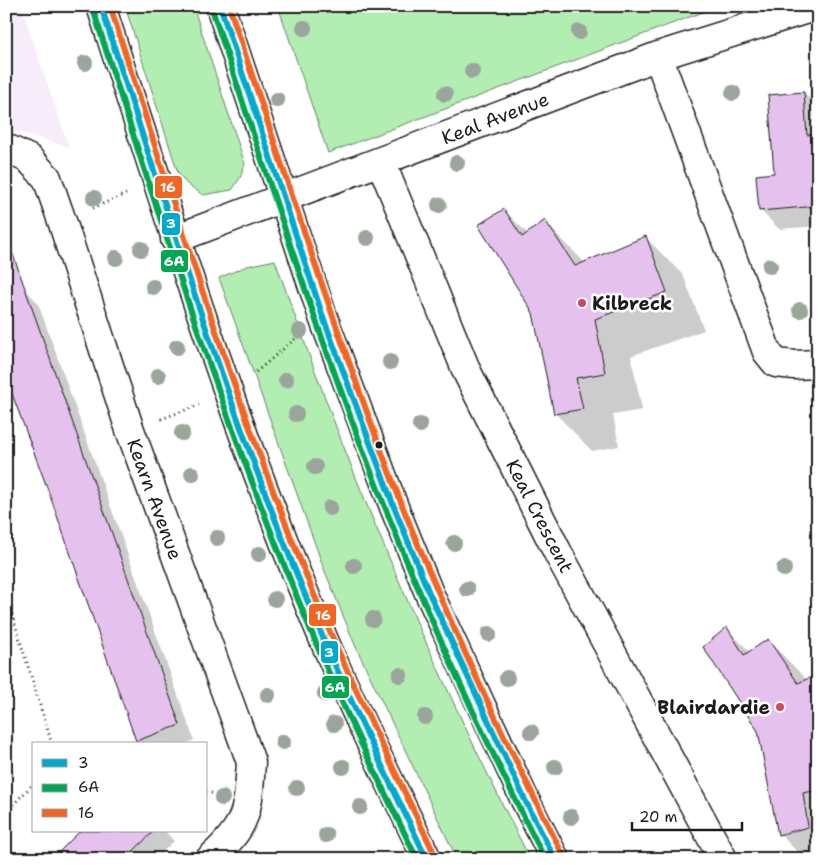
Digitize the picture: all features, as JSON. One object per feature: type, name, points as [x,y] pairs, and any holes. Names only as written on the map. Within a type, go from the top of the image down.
[{"type":"street","points":[[101,6],[156,181],[228,394],[304,593],[344,684],[427,859]]},
{"type":"street","points":[[220,6],[323,317],[354,403],[415,559],[486,716],[555,859]]},
{"type":"street","name":"Keal Avenue","points":[[175,239],[658,56],[818,6]]},
{"type":"street","points":[[658,56],[767,352],[776,363],[794,365],[818,364]]},
{"type":"street","name":"Kearn Avenue","points":[[6,148],[29,159],[47,178],[130,430],[251,762],[248,802],[240,826],[224,846],[210,859]]},
{"type":"street","name":"Keal Crescent","points":[[381,162],[467,372],[557,551],[723,859]]},
{"type":"path","points":[[62,221],[156,181]]},
{"type":"path","points":[[6,595],[51,742]]},
{"type":"path","points":[[6,812],[32,786]]},
{"type":"shaded area","points":[[6,6],[21,6],[69,147],[6,129]]},
{"type":"green space","points":[[125,6],[193,6],[245,164],[240,178],[232,190],[203,195],[187,184],[178,173]]},
{"type":"green space","points":[[278,6],[719,6],[328,153]]},
{"type":"green space","points":[[275,260],[329,408],[387,553],[456,708],[530,859],[457,859],[355,645],[324,569],[219,278],[247,266]]},
{"type":"building","points":[[804,92],[807,135],[818,134],[818,206],[759,211],[756,175],[774,173],[768,95]]},
{"type":"building","name":"Kilbreck","points":[[504,209],[522,237],[545,220],[575,266],[646,236],[667,292],[595,319],[605,373],[576,378],[583,409],[554,414],[533,313],[478,225]]},
{"type":"building","points":[[11,249],[180,725],[136,741],[48,490],[6,378],[6,250]]},
{"type":"building","name":"Blairdardie","points":[[727,627],[744,655],[768,639],[798,683],[818,674],[818,790],[803,793],[808,827],[778,835],[758,731],[703,647]]},
{"type":"building","points":[[79,832],[153,832],[125,859],[52,859]]},
{"type":"transit line","name":"3","points":[[101,6],[203,319],[287,550],[331,656],[427,859]]},
{"type":"transit line","name":"16","points":[[110,6],[211,318],[295,548],[326,623],[379,740],[435,855]]},
{"type":"transit line","name":"3","points":[[220,6],[323,317],[394,507],[429,593],[525,800],[555,859]]},
{"type":"transit line","name":"16","points":[[229,6],[334,319],[402,505],[478,682],[563,855]]},
{"type":"transit line","name":"6A","points":[[93,9],[168,243],[249,474],[321,656],[417,859]]},
{"type":"transit line","name":"6A","points":[[212,9],[317,325],[387,512],[423,600],[462,687],[545,859]]},
{"type":"place","name":"Kilbreck","points":[[582,303]]},
{"type":"place","name":"Blairdardie","points":[[780,707]]}]
